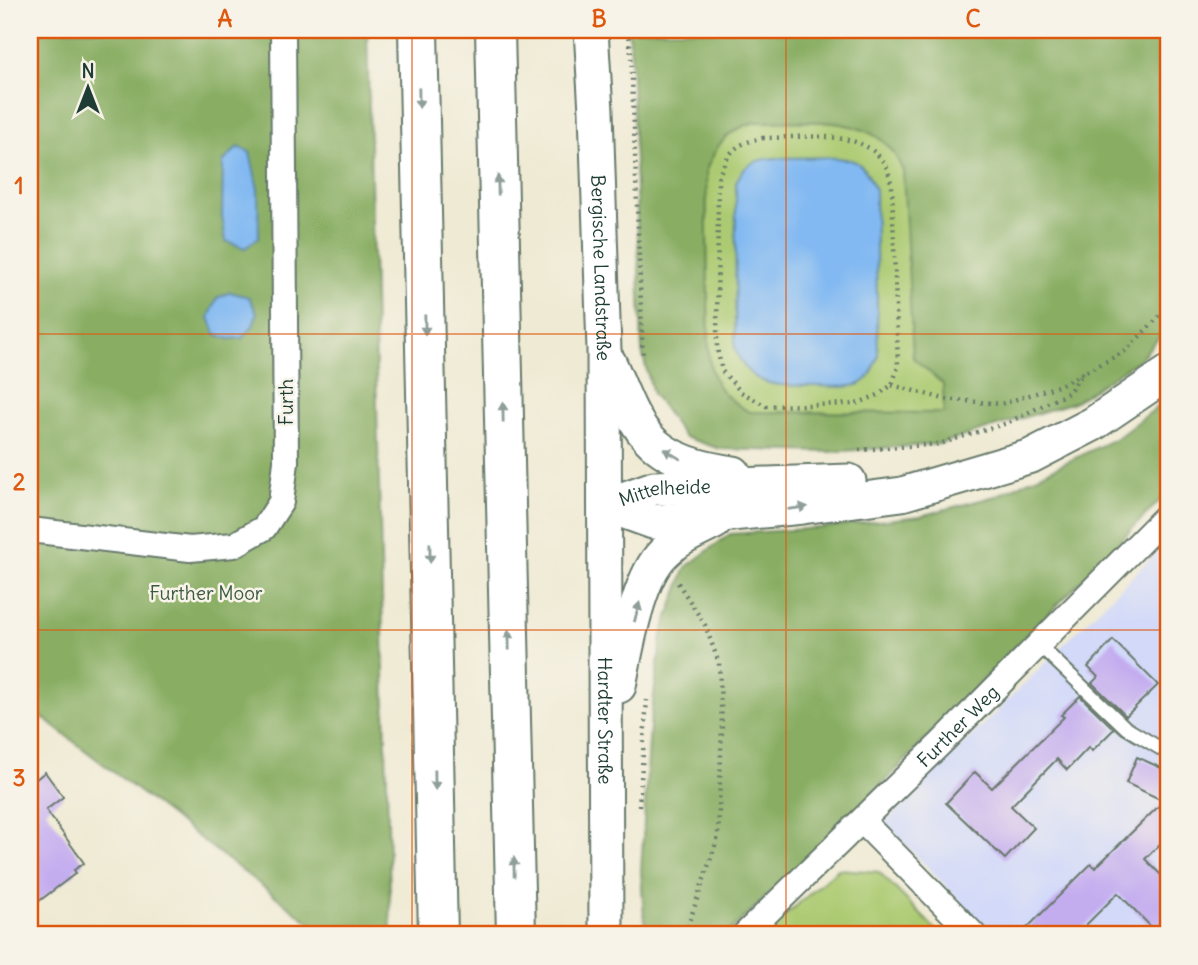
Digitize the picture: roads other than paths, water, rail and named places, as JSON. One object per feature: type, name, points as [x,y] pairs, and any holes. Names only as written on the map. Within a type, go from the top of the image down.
[{"type":"highway","points":[[418,30],[438,935]]},
{"type":"highway","points":[[495,30],[516,935]]},
{"type":"main road","name":"Bergische Landstraße","points":[[591,30],[604,350],[606,505]]},
{"type":"main road","points":[[604,350],[646,436],[673,456],[700,468],[809,483]]},
{"type":"main road","name":"Mittelheide","points":[[606,505],[653,522],[902,494],[1031,456],[1093,424],[1168,373]]},
{"type":"main road","name":"Mittelheide","points":[[606,505],[654,488],[969,475]]},
{"type":"main road","name":"Hardter Straße","points":[[606,505],[606,935]]},
{"type":"main road","points":[[606,750],[622,670],[647,577],[661,556],[681,539],[730,515]]},
{"type":"street","name":"Furth","points":[[30,530],[190,549],[234,545],[264,528],[281,502],[286,462],[283,30]]},
{"type":"street","name":"Further Weg","points":[[744,935],[862,821],[1168,514]]},
{"type":"street","points":[[862,821],[974,935]]},
{"type":"lane","points":[[1038,644],[1126,728],[1168,753]]},
{"type":"water","points":[[238,147],[250,152],[258,189],[259,237],[245,248],[226,241],[222,216],[223,162]]},
{"type":"water","points":[[775,158],[828,158],[856,162],[870,178],[875,190],[878,357],[869,376],[860,384],[838,387],[790,386],[767,382],[748,372],[735,348],[736,183],[746,167]]},
{"type":"water","points":[[230,292],[249,297],[257,313],[253,326],[242,338],[229,339],[215,334],[209,317],[217,298]]},
{"type":"park label","name":"Further Moor","points":[[206,593]]}]
